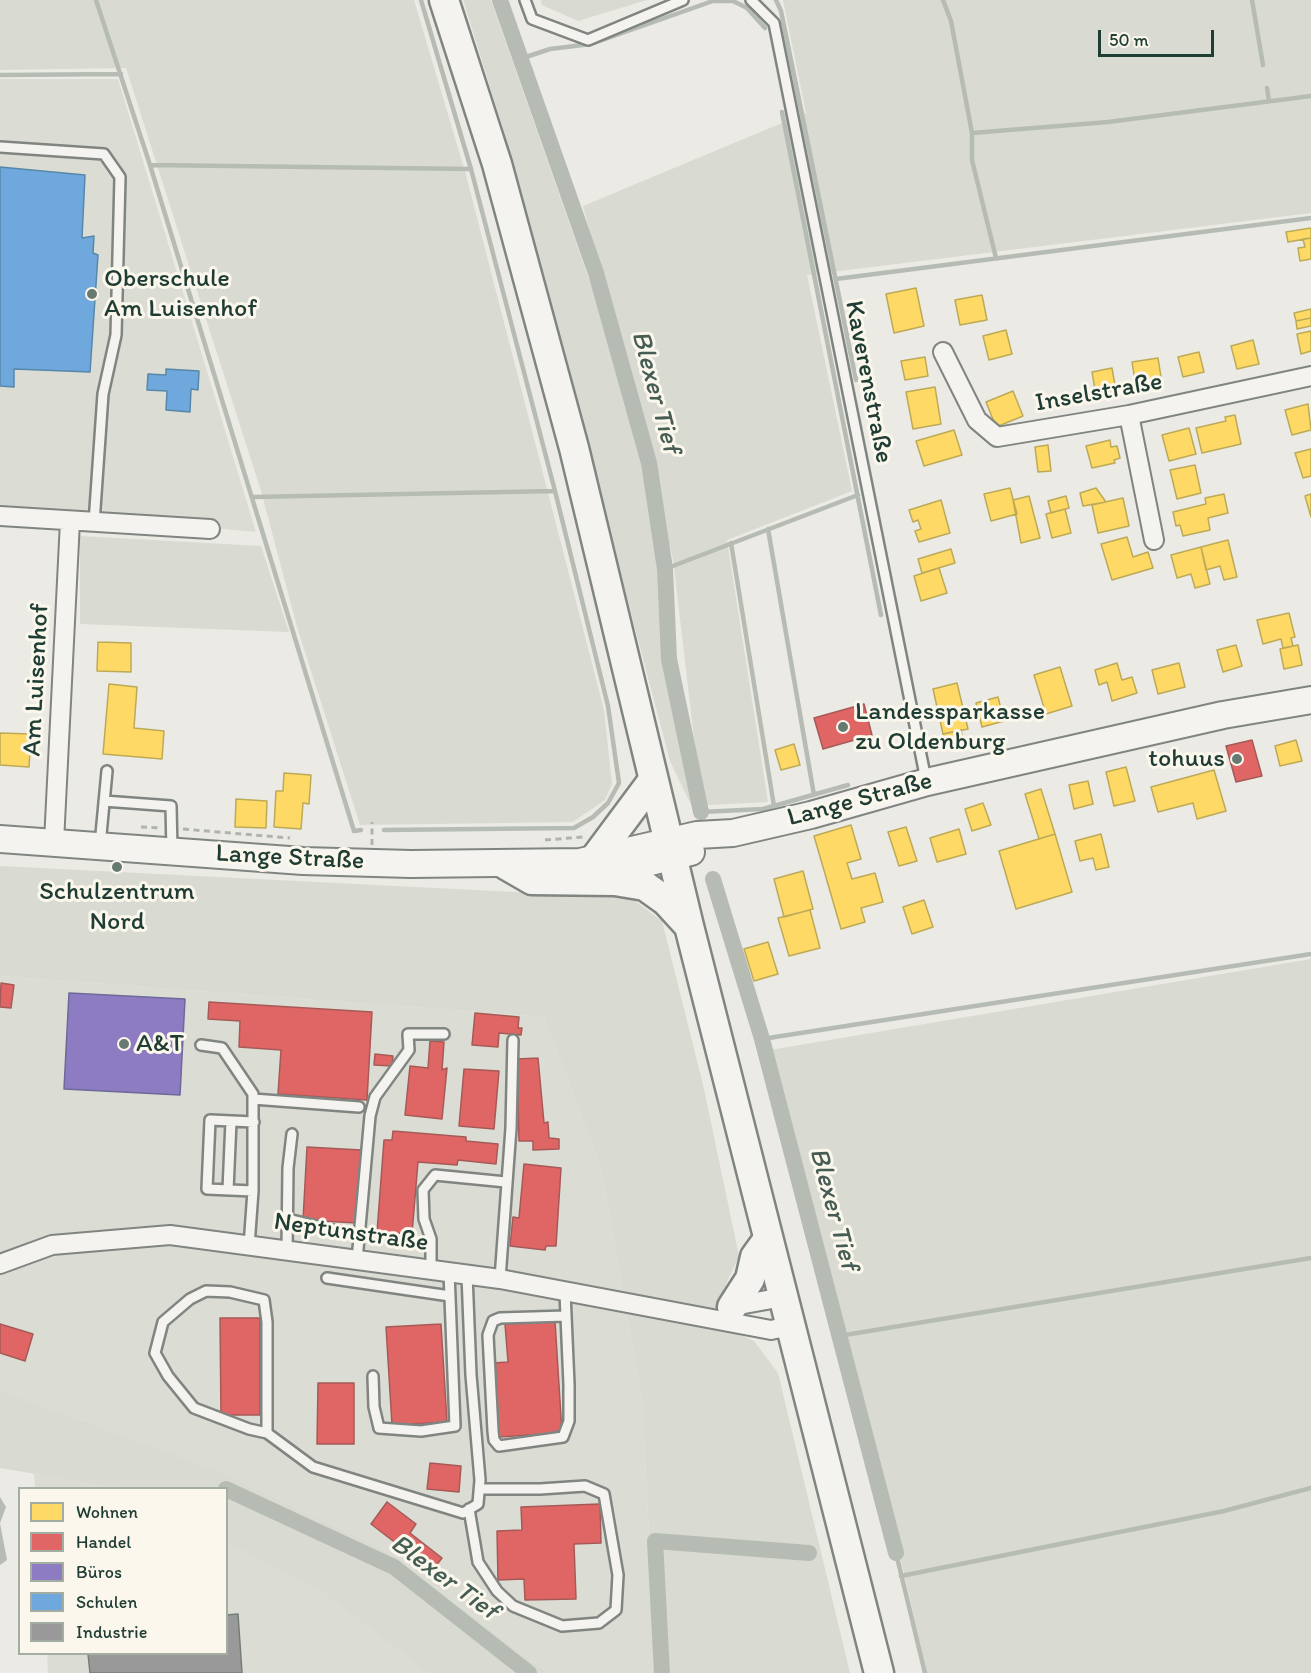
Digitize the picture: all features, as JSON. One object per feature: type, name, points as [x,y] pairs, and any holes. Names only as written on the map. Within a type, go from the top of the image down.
[{"type":"main road","points":[[444,0],[497,164],[574,448],[689,926],[879,1673]]},
{"type":"main road","points":[[589,852],[622,825],[653,780]]},
{"type":"main road","points":[[506,865],[532,880],[615,881],[645,886],[666,901],[689,926]]},
{"type":"main road","points":[[732,1307],[750,1279],[755,1257],[768,1239]]},
{"type":"street","name":"Inselstraße","points":[[943,352],[977,420],[997,437],[1129,415],[1311,376]]},
{"type":"street","points":[[1129,415],[1154,540]]},
{"type":"street","points":[[0,516],[210,529]]},
{"type":"street","name":"Am Luisenhof","points":[[54,842],[70,521]]},
{"type":"street","name":"Lange Straße","points":[[0,839],[100,845],[172,840],[303,861],[506,865],[589,852],[671,849],[697,835],[726,834],[811,815],[927,782],[1223,715],[1311,700]]},
{"type":"street","name":"Neptunstraße","points":[[0,1264],[52,1245],[84,1240],[170,1235],[500,1279],[771,1330],[790,1326]]},
{"type":"street","name":"Neptunstraße","points":[[697,1315],[783,1297]]},
{"type":"lane","points":[[525,0],[532,19],[588,40],[683,0]]},
{"type":"lane","name":"Kaverenstraße","points":[[751,0],[774,23],[927,782]]},
{"type":"lane","points":[[0,147],[104,154],[120,177],[116,335],[103,394],[94,523]]},
{"type":"lane","points":[[100,845],[107,771]]},
{"type":"lane","points":[[104,801],[171,806],[172,840]]},
{"type":"lane","points":[[357,1260],[369,1128],[375,1097],[408,1050],[408,1034],[444,1034]]},
{"type":"lane","points":[[500,1279],[511,1128],[513,1040]]},
{"type":"lane","points":[[201,1045],[222,1048],[236,1065],[253,1099],[253,1191],[249,1246]]},
{"type":"lane","points":[[253,1099],[358,1107]]},
{"type":"lane","points":[[253,1191],[207,1189],[210,1120],[254,1122]]},
{"type":"lane","points":[[228,1190],[231,1121]]},
{"type":"lane","points":[[287,1251],[288,1168],[292,1134]]},
{"type":"lane","points":[[373,1376],[374,1407],[379,1428],[421,1431],[455,1426],[450,1296],[424,1219],[423,1190],[435,1175],[506,1182]]},
{"type":"lane","points":[[288,1219],[341,1232]]},
{"type":"lane","points":[[267,1433],[267,1322],[264,1300],[230,1292],[206,1291],[190,1299],[163,1322],[155,1353],[168,1376],[194,1408],[249,1429],[267,1433],[312,1467],[463,1514],[478,1504],[480,1489],[467,1275]]},
{"type":"lane","points":[[327,1278],[450,1296]]},
{"type":"lane","points":[[565,1292],[566,1316],[568,1421],[563,1437],[499,1446],[493,1431],[488,1335],[493,1322],[500,1318],[566,1316]]},
{"type":"lane","points":[[469,1509],[478,1562],[496,1591],[513,1606],[562,1626],[599,1623],[616,1610],[618,1575],[604,1494],[585,1486],[540,1490],[480,1489]]},
{"type":"path","points":[[372,822],[372,843]]},
{"type":"path","points":[[137,827],[172,840],[298,839]]},
{"type":"path","points":[[537,841],[572,840],[589,852]]},
{"type":"path","points":[[363,843],[384,843]]},
{"type":"shaded area","points":[[0,0],[414,0],[466,175],[604,710],[612,784],[605,800],[573,822],[360,825],[297,627],[261,491],[126,68],[0,70]]},
{"type":"shaded area","points":[[463,0],[491,0],[596,299],[641,461],[659,561],[663,663],[694,811],[670,761],[505,135]]},
{"type":"shaded area","points":[[541,0],[647,0],[578,21],[542,5]]},
{"type":"shaded area","points":[[783,0],[1311,0],[1311,213],[807,275],[852,491],[727,540],[768,802],[707,805],[701,798],[673,559],[583,206],[806,113]]},
{"type":"shaded area","name":"Oberschule Am Luisenhof","points":[[0,79],[118,79],[256,532],[0,508]]},
{"type":"shaded area","points":[[80,536],[261,546],[289,632],[80,624]]},
{"type":"shaded area","points":[[0,866],[614,897],[635,901],[662,921],[704,1089],[739,1256],[726,1284],[726,1329],[754,1341],[778,1373],[850,1673],[656,1673],[642,1400],[601,1168],[544,1017],[0,976]]},
{"type":"shaded area","points":[[1311,959],[1311,1673],[927,1673],[903,1569],[770,1050]]},
{"type":"shaded area","points":[[0,976],[544,1017],[601,1168],[642,1400],[656,1673],[548,1673],[391,1553],[215,1469],[0,1390]]},
{"type":"shaded area","points":[[0,1390],[215,1469],[391,1553],[548,1673],[430,1673],[326,1594],[228,1542],[228,1487],[114,1487],[0,1468]]},
{"type":"shaded area","points":[[34,1474],[140,1484],[149,1487],[35,1487]]},
{"type":"shaded area","points":[[0,1497],[6,1507],[0,1523]]},
{"type":"shaded area","points":[[228,1520],[459,1673],[48,1673],[47,1655],[228,1655]]},
{"type":"shaded area","points":[[0,1523],[7,1560],[0,1565]]},
{"type":"building: Wohnen","points":[[1311,228],[1311,238],[1288,242],[1286,232]]},
{"type":"building: Wohnen","points":[[1311,238],[1311,259],[1300,261],[1298,248],[1305,247],[1303,239]]},
{"type":"building: Wohnen","points":[[916,288],[924,326],[894,333],[886,294]]},
{"type":"building: Wohnen","points":[[982,295],[987,320],[960,325],[955,300]]},
{"type":"building: Wohnen","points":[[1311,309],[1311,318],[1296,321],[1294,313]]},
{"type":"building: Wohnen","points":[[1311,318],[1311,326],[1297,329],[1296,321]]},
{"type":"building: Wohnen","points":[[1006,330],[1012,354],[989,360],[983,336]]},
{"type":"building: Wohnen","points":[[1311,331],[1311,351],[1301,354],[1297,334]]},
{"type":"building: Wohnen","points":[[1253,340],[1259,364],[1237,369],[1231,346]]},
{"type":"building: Wohnen","points":[[1199,352],[1204,372],[1183,377],[1178,357]]},
{"type":"building: Wohnen","points":[[925,357],[928,376],[905,380],[901,361]]},
{"type":"building: Wohnen","points":[[1158,358],[1162,383],[1136,387],[1132,362]]},
{"type":"building: Wohnen","points":[[1112,368],[1116,391],[1096,395],[1092,372]]},
{"type":"building: Wohnen","points":[[935,387],[941,424],[913,429],[906,392]]},
{"type":"building: Wohnen","points":[[1013,391],[1023,416],[996,427],[986,402]]},
{"type":"building: Wohnen","points":[[1308,404],[1311,430],[1292,435],[1285,410]]},
{"type":"building: Wohnen","points":[[1235,415],[1241,444],[1202,453],[1196,428],[1226,421],[1225,417]]},
{"type":"building: Wohnen","points":[[1189,428],[1196,454],[1169,461],[1162,435]]},
{"type":"building: Wohnen","points":[[954,430],[962,455],[924,466],[916,441]]},
{"type":"building: Wohnen","points":[[1110,440],[1111,447],[1117,446],[1120,458],[1114,460],[1115,463],[1092,468],[1086,446]]},
{"type":"building: Wohnen","points":[[1048,445],[1051,471],[1038,472],[1035,447]]},
{"type":"building: Wohnen","points":[[1311,449],[1311,476],[1303,478],[1295,453]]},
{"type":"building: Wohnen","points":[[1195,465],[1201,493],[1177,499],[1170,470]]},
{"type":"building: Wohnen","points":[[1010,488],[1017,514],[991,521],[984,494]]},
{"type":"building: Wohnen","points":[[1096,488],[1106,502],[1083,506],[1080,493]]},
{"type":"building: Wohnen","points":[[1224,494],[1228,513],[1208,518],[1210,530],[1183,536],[1180,525],[1176,526],[1173,512],[1206,504],[1205,498]]},
{"type":"building: Wohnen","points":[[1311,494],[1311,517],[1305,496]]},
{"type":"building: Wohnen","points":[[1029,496],[1040,538],[1021,543],[1013,500]]},
{"type":"building: Wohnen","points":[[1066,496],[1069,508],[1051,513],[1048,501]]},
{"type":"building: Wohnen","points":[[1123,498],[1129,526],[1098,533],[1092,505]]},
{"type":"building: Wohnen","points":[[941,500],[950,533],[919,542],[915,531],[921,529],[918,520],[913,522],[909,510]]},
{"type":"building: Wohnen","points":[[1065,509],[1071,533],[1052,538],[1046,514]]},
{"type":"building: Wohnen","points":[[1127,537],[1133,557],[1148,552],[1153,568],[1112,580],[1101,544]]},
{"type":"building: Wohnen","points":[[1228,540],[1237,577],[1224,580],[1220,566],[1206,570],[1201,547]]},
{"type":"building: Wohnen","points":[[1201,547],[1210,584],[1195,588],[1191,574],[1177,578],[1171,555]]},
{"type":"building: Wohnen","points":[[951,549],[955,563],[922,573],[918,559]]},
{"type":"building: Wohnen","points":[[939,568],[947,593],[921,601],[914,576]]},
{"type":"building: Wohnen","points":[[1289,613],[1295,637],[1291,638],[1293,646],[1283,648],[1281,639],[1263,644],[1257,620]]},
{"type":"building: Wohnen","points":[[98,642],[131,643],[131,672],[97,671]]},
{"type":"building: Wohnen","points":[[1236,645],[1242,666],[1223,672],[1217,650]]},
{"type":"building: Wohnen","points":[[1298,645],[1302,665],[1284,669],[1280,649]]},
{"type":"building: Wohnen","points":[[1117,663],[1122,680],[1132,677],[1137,693],[1112,701],[1107,682],[1099,685],[1095,670]]},
{"type":"building: Wohnen","points":[[1179,663],[1185,687],[1158,694],[1152,670]]},
{"type":"building: Wohnen","points":[[1060,667],[1072,706],[1046,714],[1034,675]]},
{"type":"building: Wohnen","points":[[957,683],[968,729],[943,734],[933,689]]},
{"type":"building: Wohnen","points":[[109,684],[137,687],[134,728],[164,731],[162,759],[103,754]]},
{"type":"building: Wohnen","points":[[998,697],[1004,721],[982,727],[976,703]]},
{"type":"building: Wohnen","points":[[961,730],[963,740],[946,744],[943,734]]},
{"type":"building: Wohnen","points":[[0,733],[31,734],[29,767],[0,765]]},
{"type":"building: Wohnen","points":[[1296,740],[1302,761],[1280,766],[1275,746]]},
{"type":"building: Wohnen","points":[[794,744],[800,765],[781,770],[775,750]]},
{"type":"building: Wohnen","points":[[1126,767],[1135,801],[1114,806],[1106,772]]},
{"type":"building: Wohnen","points":[[1214,770],[1226,811],[1197,819],[1193,803],[1158,812],[1151,787]]},
{"type":"building: Wohnen","points":[[284,773],[311,775],[309,804],[303,803],[301,829],[274,827],[276,791],[283,791]]},
{"type":"building: Wohnen","points":[[1088,781],[1093,804],[1074,809],[1069,785]]},
{"type":"building: Wohnen","points":[[1041,789],[1055,834],[1039,839],[1025,794]]},
{"type":"building: Wohnen","points":[[236,799],[267,801],[266,828],[235,827]]},
{"type":"building: Wohnen","points":[[983,803],[991,825],[972,831],[965,809]]},
{"type":"building: Wohnen","points":[[851,825],[861,859],[847,863],[852,879],[875,873],[883,902],[861,908],[865,922],[841,929],[814,836]]},
{"type":"building: Wohnen","points":[[906,827],[917,861],[899,866],[888,832]]},
{"type":"building: Wohnen","points":[[959,829],[966,854],[937,862],[930,838]]},
{"type":"building: Wohnen","points":[[1055,834],[1072,892],[1016,909],[999,851]]},
{"type":"building: Wohnen","points":[[1101,834],[1109,867],[1096,870],[1093,858],[1080,861],[1075,841]]},
{"type":"building: Wohnen","points":[[803,871],[813,909],[784,917],[774,879]]},
{"type":"building: Wohnen","points":[[924,900],[933,927],[912,934],[903,907]]},
{"type":"building: Wohnen","points":[[810,910],[820,948],[789,956],[778,918]]},
{"type":"building: Wohnen","points":[[768,942],[778,974],[754,981],[744,949]]},
{"type":"building: Handel","name":"Landessparkasse zu Oldenburg","points":[[864,704],[872,735],[823,749],[814,718]]},
{"type":"building: Handel","points":[[1252,740],[1262,776],[1236,782],[1226,746]]},
{"type":"building: Handel","points":[[1,983],[14,985],[11,1008],[0,1007]]},
{"type":"building: Handel","points":[[209,1002],[372,1012],[367,1100],[278,1094],[281,1050],[239,1047],[240,1021],[208,1019]]},
{"type":"building: Handel","points":[[475,1013],[519,1017],[518,1028],[522,1028],[521,1035],[499,1033],[498,1047],[472,1045]]},
{"type":"building: Handel","points":[[430,1041],[444,1042],[442,1070],[447,1068],[442,1119],[405,1115],[410,1066],[428,1068]]},
{"type":"building: Handel","points":[[375,1054],[393,1056],[392,1066],[374,1065]]},
{"type":"building: Handel","points":[[538,1058],[544,1123],[548,1122],[549,1138],[559,1139],[559,1149],[533,1150],[533,1141],[519,1141],[517,1059]]},
{"type":"building: Handel","points":[[464,1069],[499,1071],[494,1129],[459,1126]]},
{"type":"building: Handel","points":[[393,1131],[466,1137],[466,1141],[498,1144],[496,1164],[458,1160],[457,1165],[418,1162],[412,1234],[377,1232],[384,1140],[392,1140]]},
{"type":"building: Handel","points":[[307,1147],[361,1150],[357,1223],[303,1220]]},
{"type":"building: Handel","points":[[524,1164],[561,1168],[556,1246],[546,1246],[545,1250],[510,1246],[513,1217],[519,1218]]},
{"type":"building: Handel","points":[[220,1318],[260,1318],[260,1415],[221,1415]]},
{"type":"building: Handel","points":[[555,1321],[562,1433],[498,1437],[493,1363],[508,1362],[505,1324]]},
{"type":"building: Handel","points":[[0,1324],[33,1334],[25,1361],[0,1353]]},
{"type":"building: Handel","points":[[441,1324],[447,1422],[392,1425],[386,1327]]},
{"type":"building: Handel","points":[[318,1383],[354,1383],[354,1444],[317,1444]]},
{"type":"building: Handel","points":[[430,1463],[461,1466],[459,1492],[427,1489]]},
{"type":"building: Handel","points":[[387,1502],[416,1524],[410,1533],[442,1558],[432,1571],[371,1524]]},
{"type":"building: Handel","points":[[600,1504],[601,1543],[574,1544],[576,1599],[525,1600],[524,1579],[498,1580],[497,1531],[522,1530],[521,1507]]},
{"type":"building: Büros","name":"A&T","points":[[69,993],[185,999],[180,1095],[64,1089]]},
{"type":"building: Schulen","points":[[0,167],[85,175],[82,238],[94,236],[93,253],[98,255],[90,372],[14,369],[14,387],[0,386]]},
{"type":"building: Schulen","points":[[166,369],[199,371],[198,390],[191,389],[190,412],[166,410],[167,391],[147,390],[148,374],[166,375]]},
{"type":"building: Industrie","points":[[238,1614],[242,1673],[90,1673],[88,1655],[228,1655],[228,1615]]},
{"type":"waterway","points":[[96,0],[150,165],[354,831],[361,830]]},
{"type":"waterway","points":[[384,830],[574,828],[593,817],[608,803],[619,783],[608,706],[555,491],[471,169],[421,0]]},
{"type":"waterway","name":"Blexer Tief","points":[[500,0],[596,273],[649,463],[665,569],[669,659],[701,812]]},
{"type":"waterway","points":[[776,0],[781,11],[856,380]]},
{"type":"waterway","points":[[943,0],[951,21],[972,133],[972,160],[996,258]]},
{"type":"waterway","points":[[1252,0],[1263,65]]},
{"type":"waterway","points":[[520,59],[550,49],[591,44],[713,1],[733,1],[747,8],[765,28]]},
{"type":"waterway","points":[[0,75],[121,74]]},
{"type":"waterway","points":[[1267,88],[1269,101]]},
{"type":"waterway","points":[[972,133],[1108,122],[1311,96]]},
{"type":"waterway","points":[[782,112],[881,615]]},
{"type":"waterway","points":[[150,165],[471,169]]},
{"type":"waterway","points":[[836,279],[1311,218]]},
{"type":"waterway","points":[[252,497],[555,491]]},
{"type":"waterway","points":[[665,569],[858,495]]},
{"type":"waterway","points":[[768,529],[814,795]]},
{"type":"waterway","points":[[731,543],[774,806]]},
{"type":"waterway","points":[[701,812],[763,809],[848,785]]},
{"type":"waterway","name":"Blexer Tief","points":[[713,879],[762,1039],[896,1553]]},
{"type":"waterway","points":[[762,1039],[1311,954]]},
{"type":"waterway","points":[[839,1336],[1311,1258]]},
{"type":"waterway","points":[[901,1576],[1224,1511],[1311,1488]]},
{"type":"waterway","name":"Blexer Tief","points":[[228,1490],[394,1567],[529,1673]]},
{"type":"waterway","name":"Blexer Tief","points":[[662,1673],[655,1541],[809,1553]]},
{"type":"waterway","points":[[896,1553],[925,1673]]},
{"type":"place","name":"Oberschule Am Luisenhof","points":[[92,294]]},
{"type":"place","name":"Landessparkasse zu Oldenburg","points":[[843,727]]},
{"type":"place","name":"tohuus","points":[[1237,759]]},
{"type":"place","name":"Schulzentrum Nord","points":[[117,867]]},
{"type":"place","name":"A&T","points":[[124,1044]]}]
